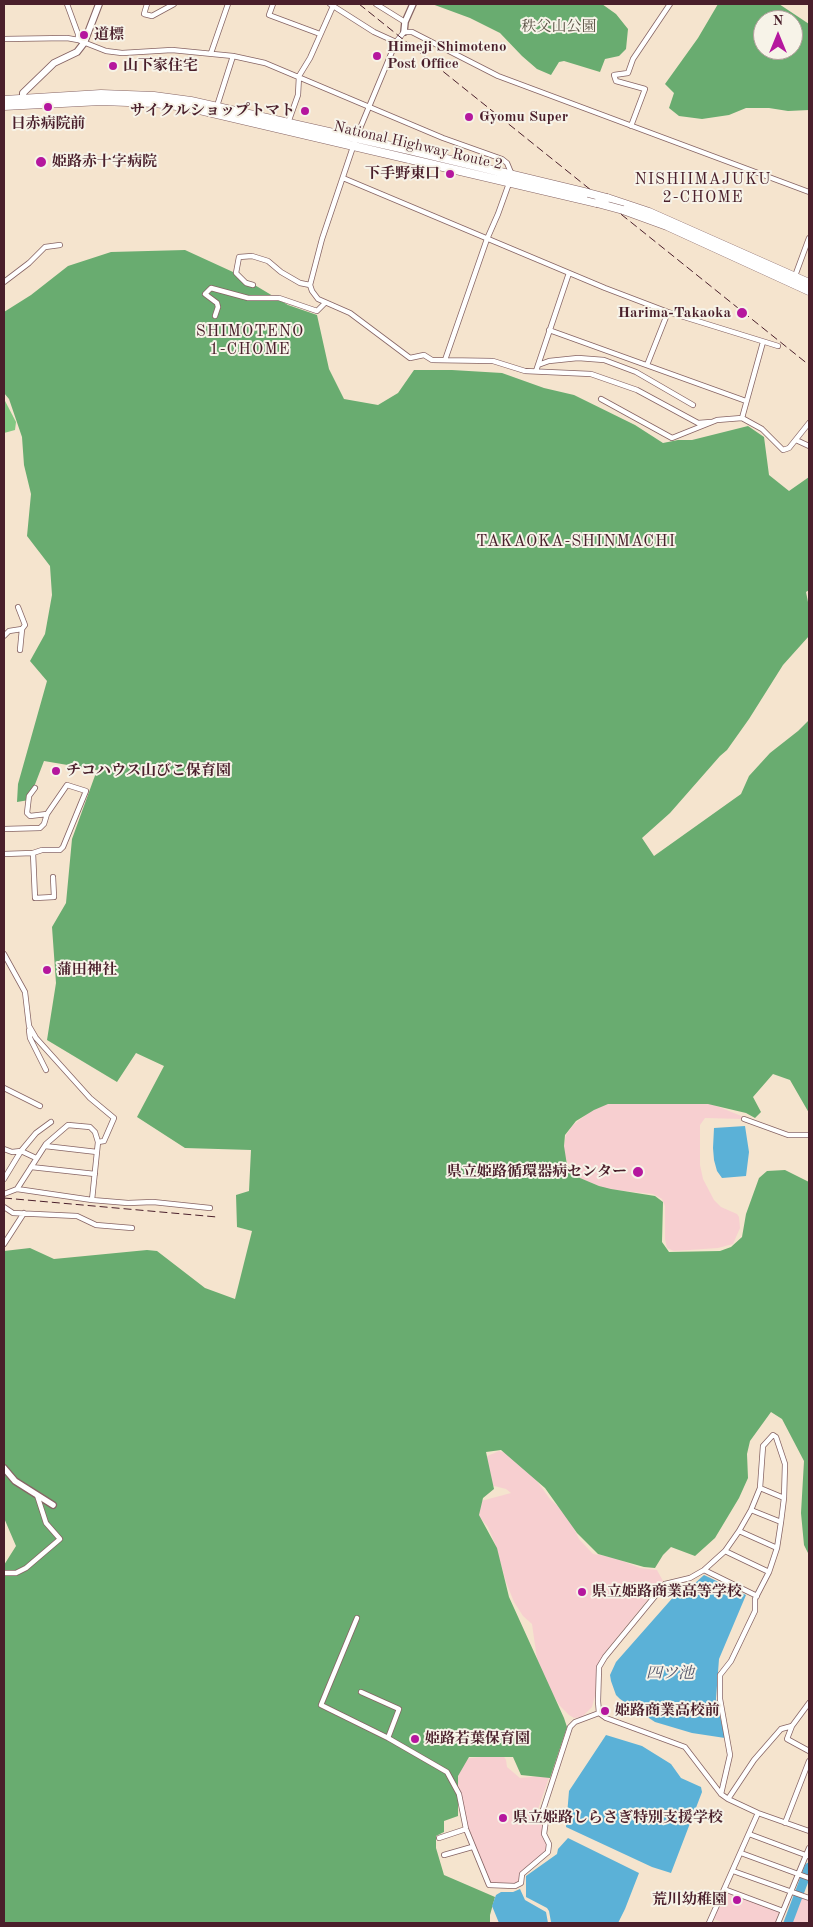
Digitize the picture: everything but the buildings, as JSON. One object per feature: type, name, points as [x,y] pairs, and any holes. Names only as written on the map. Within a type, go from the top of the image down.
[{"type":"highway","name":"National Highway Route 2","points":[[4,100],[93,94],[133,94],[171,98],[217,106],[355,142]]},
{"type":"highway","name":"National Highway Route 2","points":[[4,106],[101,101],[168,104],[355,142],[511,178],[588,193],[649,212],[809,283]]},
{"type":"highway","name":"National Highway Route 2","points":[[511,178],[623,210],[668,226],[809,290]]},
{"type":"main road","points":[[23,98],[23,92],[54,63],[77,52],[99,4]]},
{"type":"street","points":[[67,4],[81,42]]},
{"type":"street","points":[[147,4],[144,14],[152,16],[174,4]]},
{"type":"street","points":[[211,53],[228,4]]},
{"type":"street","points":[[272,4],[268,14],[320,34]]},
{"type":"street","points":[[288,123],[298,95],[299,76],[310,58],[332,4],[374,32],[396,42]]},
{"type":"street","points":[[376,4],[405,22]]},
{"type":"street","points":[[413,4],[405,22],[404,32],[396,42],[369,105],[322,239],[310,285],[312,292],[318,299],[350,314],[410,358],[424,355],[432,360],[493,361],[525,371],[591,374],[637,390],[698,423],[742,418],[762,429],[783,450],[789,448],[809,423]]},
{"type":"street","points":[[631,126],[645,88],[616,82],[614,75],[628,73],[633,59],[670,4]]},
{"type":"street","points":[[404,32],[412,32],[498,76],[809,192]]},
{"type":"street","points":[[4,39],[67,38],[106,51],[122,53],[172,50],[211,53],[266,62],[443,138],[502,159],[507,163],[511,178],[487,239],[445,360]]},
{"type":"street","points":[[217,106],[233,56]]},
{"type":"street","points":[[343,178],[569,274],[668,312],[778,346]]},
{"type":"street","points":[[795,276],[809,238]]},
{"type":"street","points":[[4,282],[29,263],[45,247],[60,245]]},
{"type":"street","points":[[253,285],[246,283],[236,273],[240,257],[252,256],[268,261],[300,283],[310,285]]},
{"type":"street","points":[[536,372],[569,274]]},
{"type":"street","points":[[215,316],[218,307],[217,303],[205,294],[210,288],[248,298],[279,298],[317,311],[325,303]]},
{"type":"street","points":[[647,365],[668,312]]},
{"type":"street","points":[[549,330],[746,401]]},
{"type":"street","points":[[742,418],[763,342]]},
{"type":"street","points":[[538,365],[549,361],[578,358],[604,360],[636,372],[694,405]]},
{"type":"street","points":[[601,398],[672,438],[711,422]]},
{"type":"street","points":[[796,440],[809,446]]},
{"type":"street","points":[[18,607],[25,625],[22,629],[20,650]]},
{"type":"street","points":[[4,636],[9,631],[22,629]]},
{"type":"street","points":[[4,829],[40,828],[44,824],[46,814],[67,785],[86,791],[63,847],[60,850],[4,854]]},
{"type":"street","points":[[35,788],[29,796],[27,813],[30,816],[46,814]]},
{"type":"street","points":[[33,853],[35,898],[54,897],[53,877]]},
{"type":"street","points":[[4,954],[25,992],[30,1038],[46,1070]]},
{"type":"street","points":[[29,1026],[36,1038],[90,1098],[114,1118],[104,1141],[98,1142]]},
{"type":"street","points":[[4,1088],[40,1106]]},
{"type":"street","points":[[744,1118],[788,1136],[809,1135]]},
{"type":"street","points":[[4,1179],[36,1133],[51,1122]]},
{"type":"street","points":[[17,1189],[44,1146],[68,1125],[90,1127],[98,1142],[92,1200]]},
{"type":"street","points":[[44,1146],[97,1152]]},
{"type":"street","points":[[4,1150],[21,1152],[36,1158]]},
{"type":"street","points":[[30,1167],[95,1174]]},
{"type":"street","points":[[4,1194],[17,1189],[92,1200],[128,1203],[155,1202],[210,1208]]},
{"type":"street","points":[[4,1207],[13,1213],[77,1216],[96,1225],[132,1228]]},
{"type":"street","points":[[4,1244],[24,1213]]},
{"type":"street","points":[[599,1712],[599,1667],[605,1657],[665,1584],[690,1578],[704,1570],[725,1551],[751,1510],[760,1488],[762,1446],[773,1435],[776,1437],[785,1464],[781,1522],[769,1572],[755,1599],[755,1611],[731,1661],[720,1676],[720,1699],[730,1754],[721,1794]]},
{"type":"street","points":[[4,1468],[15,1481],[53,1504]]},
{"type":"street","points":[[760,1488],[784,1498]]},
{"type":"street","points":[[4,1573],[16,1573],[26,1568],[60,1539],[42,1516],[38,1495]]},
{"type":"street","points":[[751,1510],[781,1522]]},
{"type":"street","points":[[739,1530],[776,1548]]},
{"type":"street","points":[[725,1551],[769,1572]]},
{"type":"street","points":[[704,1570],[758,1596]]},
{"type":"street","points":[[357,1618],[321,1705],[388,1738],[447,1772],[458,1794],[472,1847],[489,1885],[515,1886],[520,1882],[522,1874],[548,1852],[549,1844],[544,1834],[546,1820],[542,1813],[570,1727],[575,1722],[599,1712]]},
{"type":"street","points":[[361,1692],[399,1709],[388,1738]]},
{"type":"street","points":[[809,1703],[792,1726],[788,1739],[809,1751]]},
{"type":"street","points":[[599,1712],[615,1723],[685,1747],[721,1794],[728,1799],[785,1824],[809,1831]]},
{"type":"street","points":[[728,1799],[754,1760],[781,1729],[792,1726]]},
{"type":"street","points":[[785,1824],[809,1761]]},
{"type":"street","points":[[709,1923],[758,1813]]},
{"type":"street","points":[[439,1838],[466,1829]]},
{"type":"street","points":[[749,1834],[808,1856]]},
{"type":"street","points":[[444,1855],[472,1847]]},
{"type":"street","points":[[778,1923],[808,1856],[809,1848]]},
{"type":"street","points":[[741,1853],[809,1878]]},
{"type":"street","points":[[733,1871],[809,1898]]},
{"type":"street","points":[[724,1888],[783,1911]]},
{"type":"shaded area","name":"県立姫路循環器病センター","points":[[609,1103],[709,1103],[744,1117],[743,1119],[705,1118],[700,1125],[700,1165],[703,1179],[714,1200],[721,1207],[737,1214],[739,1217],[740,1228],[733,1244],[718,1248],[674,1251],[667,1248],[665,1239],[665,1206],[662,1199],[653,1194],[606,1189],[579,1178],[569,1166],[563,1151],[566,1135],[573,1125],[591,1111]]},
{"type":"shaded area","name":"県立姫路商業高等学校","points":[[499,1451],[506,1453],[531,1473],[550,1499],[568,1516],[579,1539],[593,1554],[613,1557],[640,1568],[657,1570],[663,1581],[605,1652],[597,1666],[595,1696],[592,1707],[582,1717],[574,1718],[569,1715],[560,1706],[549,1689],[537,1659],[532,1624],[523,1616],[514,1602],[488,1527],[477,1514],[481,1501],[511,1493],[506,1489],[490,1485],[485,1457]]},
{"type":"shaded area","name":"県立姫路しらさぎ特別支援学校","points":[[503,1755],[507,1767],[520,1778],[550,1775],[536,1815],[544,1822],[547,1849],[523,1872],[516,1885],[489,1884],[466,1823],[460,1793],[453,1777],[459,1759]]},
{"type":"shaded area","name":"荒川幼稚園","points":[[725,1891],[779,1910],[775,1923],[725,1923],[713,1919]]},
{"type":"shaded area","points":[[802,1897],[809,1900],[809,1921],[792,1923]]},
{"type":"green space","name":"秩父山公園","points":[[432,4],[602,4],[616,14],[628,29],[626,49],[619,56],[605,59],[600,72],[564,61],[559,62],[551,75],[537,69],[500,33],[470,18]]},
{"type":"green space","points":[[718,4],[779,4],[788,10],[753,10],[753,60],[803,60],[803,20],[809,24],[809,110],[788,111],[769,108],[746,108],[729,115],[702,119],[679,116],[669,108],[674,93],[665,84],[698,38]]},
{"type":"green space","points":[[185,250],[233,272],[288,305],[317,315],[329,369],[344,399],[378,405],[398,393],[414,370],[502,373],[544,388],[574,395],[635,425],[663,443],[692,440],[748,426],[764,437],[769,475],[789,491],[809,477],[809,590],[806,592],[809,607],[809,636],[783,665],[727,750],[670,813],[642,838],[654,856],[741,794],[749,776],[770,753],[809,720],[809,1113],[790,1080],[773,1074],[753,1097],[761,1112],[755,1118],[746,1113],[708,1104],[608,1104],[576,1121],[565,1135],[564,1146],[567,1165],[580,1178],[611,1189],[655,1196],[663,1202],[662,1242],[669,1252],[720,1251],[731,1247],[742,1237],[746,1214],[759,1178],[767,1171],[785,1170],[809,1182],[809,1555],[804,1545],[801,1513],[804,1461],[782,1419],[771,1412],[750,1441],[747,1454],[748,1478],[739,1498],[715,1538],[695,1556],[671,1547],[663,1555],[655,1568],[644,1567],[598,1554],[577,1533],[545,1488],[501,1450],[486,1452],[494,1489],[483,1498],[479,1515],[497,1548],[509,1597],[567,1727],[550,1778],[521,1775],[513,1757],[469,1757],[458,1776],[458,1816],[444,1821],[444,1832],[436,1836],[436,1848],[444,1875],[495,1897],[490,1915],[490,1923],[4,1923],[4,1565],[16,1546],[4,1518],[4,1251],[30,1248],[54,1259],[147,1250],[157,1251],[205,1288],[235,1299],[252,1231],[237,1227],[236,1195],[249,1191],[251,1150],[185,1148],[137,1117],[164,1066],[136,1053],[117,1082],[47,1040],[56,983],[52,927],[66,903],[72,839],[97,770],[44,761],[29,800],[17,802],[18,784],[47,681],[30,661],[45,634],[52,595],[50,566],[27,536],[31,494],[24,465],[22,437],[9,399],[4,393],[4,312],[31,295],[68,266],[111,252]]},
{"type":"green space","points":[[4,399],[16,422],[15,430],[4,433]]},
{"type":"water","points":[[745,1126],[749,1152],[746,1176],[722,1178],[717,1171],[714,1160],[714,1128]]},
{"type":"water","name":"四ツ池","points":[[704,1575],[746,1595],[719,1659],[716,1699],[725,1738],[692,1733],[655,1722],[616,1695],[610,1675],[616,1662],[676,1594],[694,1584]]},
{"type":"water","points":[[606,1735],[642,1746],[671,1764],[681,1778],[701,1787],[702,1792],[671,1873],[652,1867],[566,1827],[569,1791]]},
{"type":"water","points":[[568,1838],[639,1873],[618,1923],[551,1922],[547,1908],[526,1897],[526,1876],[557,1854],[558,1849]]},
{"type":"water","points":[[520,1889],[525,1900],[546,1912],[548,1923],[499,1923],[492,1906],[496,1895],[501,1892],[513,1892]]},
{"type":"waterway","points":[[788,1923],[809,1867]]},
{"type":"railway","points":[[359,4],[809,365]]},
{"type":"railway","points":[[4,1198],[217,1217]]},
{"type":"place","name":"道標","points":[[84,35]]},
{"type":"place","name":"Himeji Shimoteno Post Office","points":[[377,56]]},
{"type":"place","name":"山下家住宅","points":[[113,66]]},
{"type":"place","name":"日赤病院前","points":[[48,107]]},
{"type":"place","name":"サイクルショップトマト","points":[[305,111]]},
{"type":"place","name":"Gyomu Super","points":[[469,117]]},
{"type":"place","name":"姫路赤十字病院","points":[[41,162]]},
{"type":"place","name":"下手野東口","points":[[450,174]]},
{"type":"place","name":"Harima-Takaoka","points":[[742,313]]},
{"type":"place","name":"チコハウス山びこ保育園","points":[[56,771]]},
{"type":"place","name":"蒲田神社","points":[[47,970]]},
{"type":"place","name":"県立姫路循環器病センター","points":[[638,1172]]},
{"type":"place","name":"県立姫路商業高等学校","points":[[582,1592]]},
{"type":"place","name":"姫路商業高校前","points":[[605,1711]]},
{"type":"place","name":"姫路若葉保育園","points":[[415,1739]]},
{"type":"place","name":"県立姫路しらさぎ特別支援学校","points":[[503,1818]]},
{"type":"place","name":"荒川幼稚園","points":[[737,1900]]},
{"type":"district","name":"NISHIIMAJUKU 2-CHOME","points":[[703,189]]},
{"type":"district","name":"SHIMOTENO 1-CHOME","points":[[250,341]]},
{"type":"district","name":"TAKAOKA-SHINMACHI","points":[[576,542]]}]
